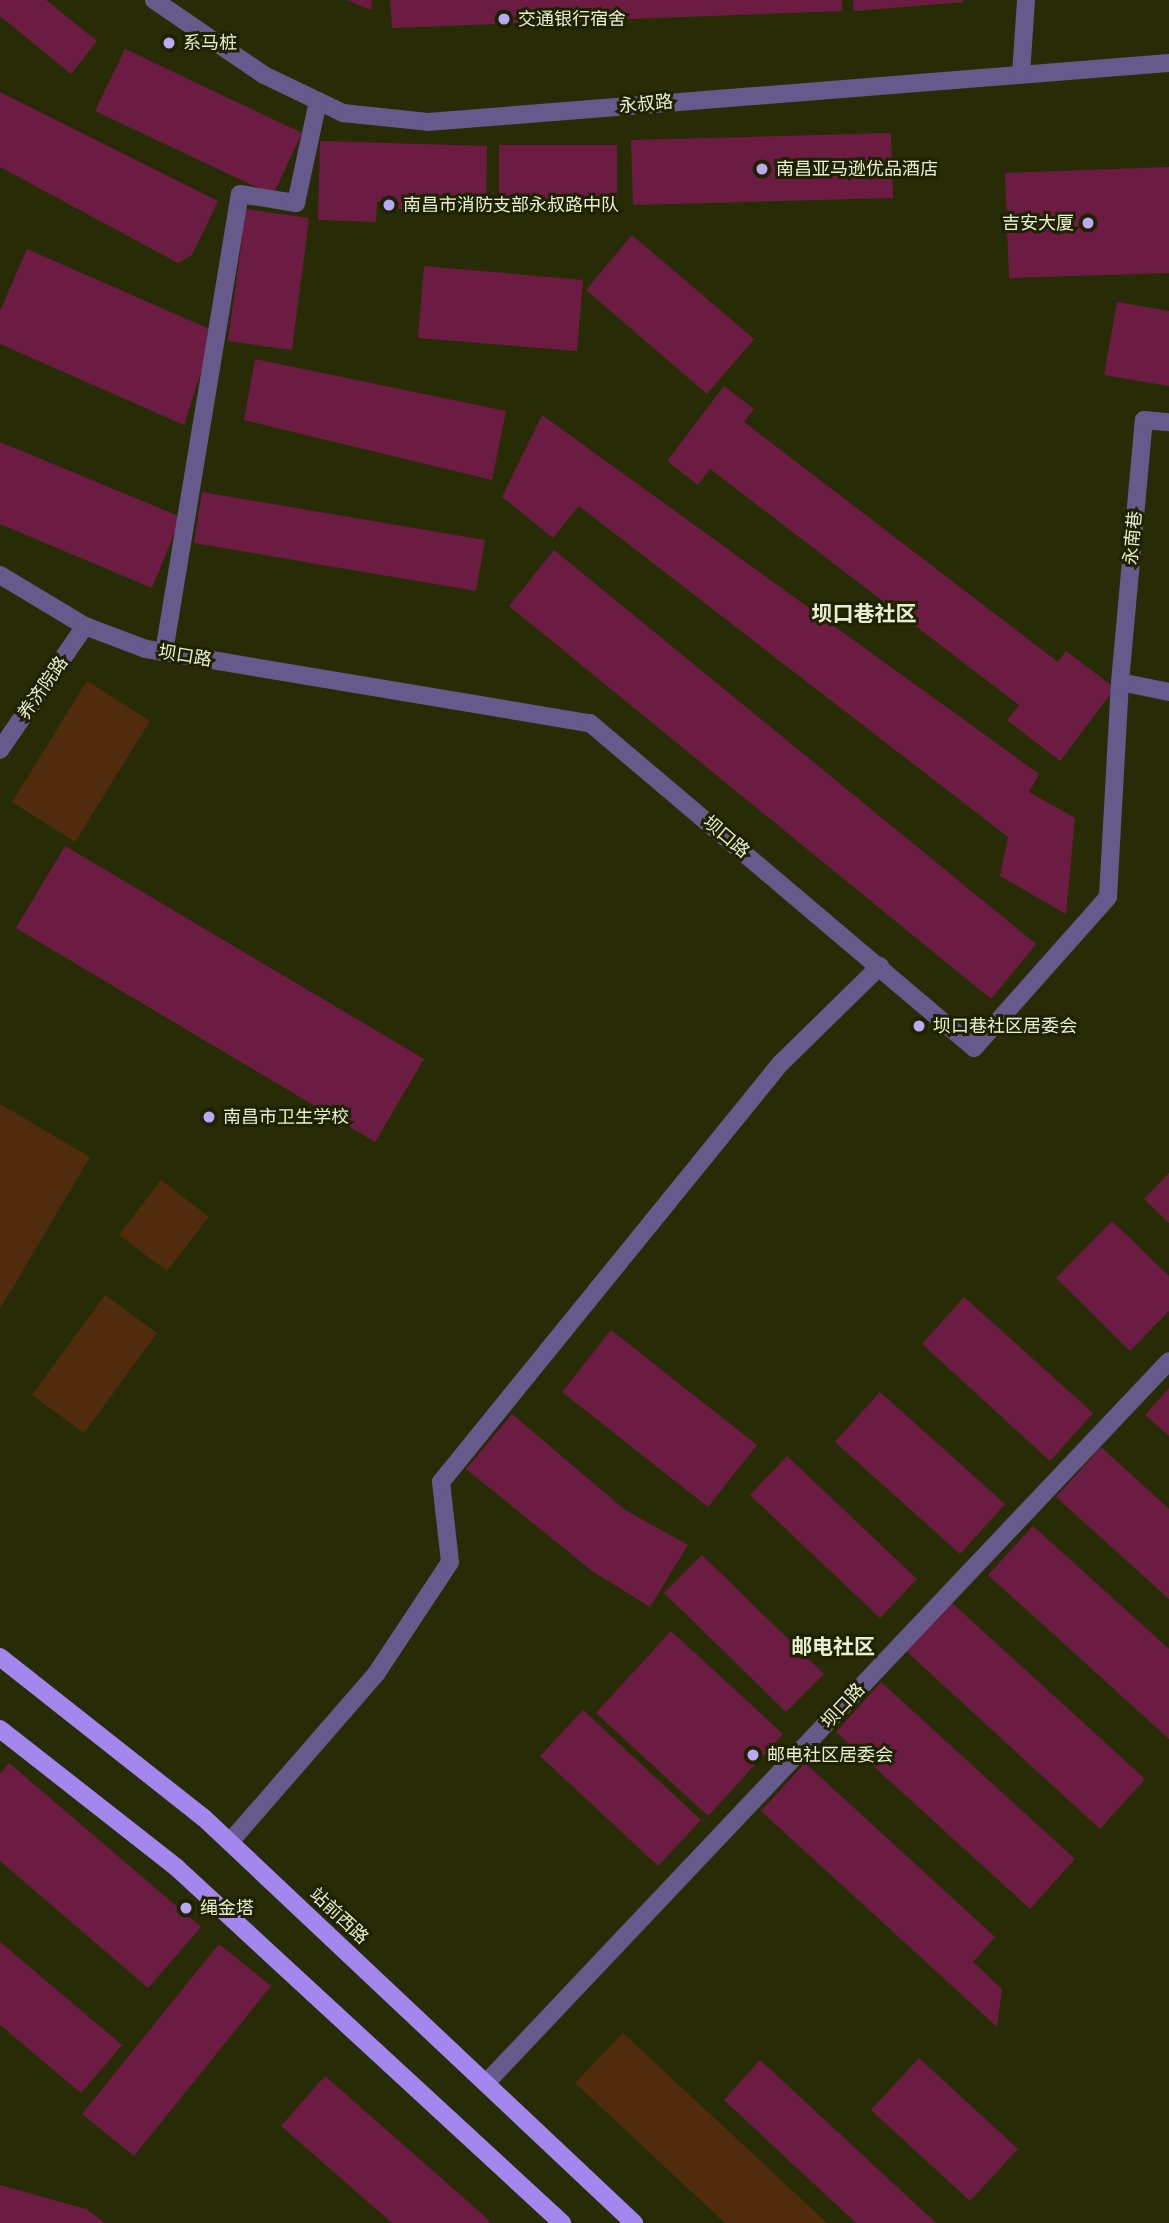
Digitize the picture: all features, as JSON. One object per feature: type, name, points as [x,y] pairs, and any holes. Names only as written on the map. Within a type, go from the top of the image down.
[{"type":"main road","name":"站前西路","points":[[0,1657],[229,1842],[634,2223]]},
{"type":"main road","points":[[0,1729],[177,1868],[562,2223]]},
{"type":"street","name":"永叔路","points":[[154,0],[264,75],[343,113],[428,122],[1169,63]]},
{"type":"street","points":[[1021,74],[1027,0]]},
{"type":"street","points":[[163,652],[240,194],[296,203],[318,101]]},
{"type":"street","name":"永南巷","points":[[1120,682],[1144,420],[1169,422]]},
{"type":"street","name":"坝口路","points":[[0,575],[85,626],[163,652],[590,723],[974,1048],[1108,897],[1120,682]]},
{"type":"street","name":"养济院路","points":[[0,750],[85,626]]},
{"type":"street","points":[[1120,682],[1169,692]]},
{"type":"street","points":[[229,1842],[376,1674],[450,1562],[441,1482],[780,1064],[880,966]]},
{"type":"street","name":"坝口路","points":[[487,2082],[1169,1361]]},
{"type":"shaded area","points":[[87,681],[150,721],[75,842],[12,802]]},
{"type":"shaded area","points":[[0,1104],[90,1157],[0,1309]]},
{"type":"shaded area","points":[[161,1180],[209,1217],[167,1271],[119,1235]]},
{"type":"shaded area","points":[[105,1295],[157,1333],[84,1433],[32,1395]]},
{"type":"shaded area","points":[[623,2033],[827,2223],[725,2223],[575,2083]]},
{"type":"building","points":[[0,0],[46,0],[97,41],[71,74],[0,16]]},
{"type":"building","points":[[347,0],[372,0],[371,10]]},
{"type":"building","name":"交通银行宿舍","points":[[390,0],[842,0],[842,11],[392,28]]},
{"type":"building","points":[[853,0],[963,0],[963,2],[854,11]]},
{"type":"building","points":[[125,49],[302,133],[273,195],[95,111]]},
{"type":"building","points":[[0,92],[218,201],[192,255],[178,263],[0,167]]},
{"type":"building","name":"南昌亚马逊优品酒店","points":[[891,133],[893,198],[633,205],[631,140]]},
{"type":"building","points":[[320,141],[487,146],[486,212],[393,209],[393,196],[377,202],[376,222],[318,220]]},
{"type":"building","points":[[499,145],[617,145],[617,200],[499,201]]},
{"type":"building","name":"吉安大厦","points":[[1169,167],[1169,273],[1009,278],[1005,173]]},
{"type":"building","points":[[246,209],[309,218],[292,350],[228,341]]},
{"type":"building","points":[[632,235],[754,339],[707,394],[586,290]]},
{"type":"building","points":[[27,249],[214,331],[184,425],[0,344],[0,311]]},
{"type":"building","points":[[424,266],[583,280],[577,351],[418,338]]},
{"type":"building","points":[[1117,302],[1169,311],[1169,386],[1104,375]]},
{"type":"building","points":[[255,359],[506,411],[492,480],[244,420]]},
{"type":"building","points":[[724,386],[754,409],[744,422],[1058,662],[1066,651],[1115,688],[1060,761],[1007,720],[1019,705],[710,469],[698,485],[667,461]]},
{"type":"building","points":[[542,415],[1039,774],[1029,792],[1075,818],[1066,914],[1000,876],[1008,837],[579,506],[553,538],[502,497]]},
{"type":"building","points":[[0,442],[181,517],[152,588],[0,524]]},
{"type":"building","points":[[202,492],[485,540],[476,591],[194,543]]},
{"type":"building","points":[[554,550],[1036,944],[991,999],[509,606]]},
{"type":"building","points":[[65,846],[424,1059],[375,1142],[16,928]]},
{"type":"building","points":[[1169,1173],[1169,1223],[1144,1199]]},
{"type":"building","points":[[1112,1221],[1169,1276],[1169,1311],[1130,1351],[1056,1278]]},
{"type":"building","points":[[964,1297],[1093,1413],[1050,1461],[922,1344]]},
{"type":"building","points":[[611,1330],[757,1445],[708,1507],[562,1392]]},
{"type":"building","points":[[1169,1388],[1169,1436],[1145,1415]]},
{"type":"building","points":[[880,1392],[1005,1504],[960,1554],[835,1442]]},
{"type":"building","points":[[512,1414],[625,1510],[688,1545],[650,1607],[592,1571],[466,1469]]},
{"type":"building","points":[[1101,1447],[1169,1509],[1169,1599],[1056,1497]]},
{"type":"building","points":[[787,1456],[917,1579],[880,1618],[750,1495]]},
{"type":"building","points":[[1033,1526],[1169,1649],[1169,1739],[988,1575]]},
{"type":"building","points":[[702,1555],[824,1674],[786,1712],[664,1593]]},
{"type":"building","points":[[951,1602],[1145,1779],[1100,1829],[906,1651]]},
{"type":"building","points":[[671,1631],[783,1734],[708,1816],[596,1713]]},
{"type":"building","points":[[881,1682],[1075,1859],[1030,1909],[836,1732]]},
{"type":"building","points":[[583,1710],[701,1820],[658,1866],[540,1756]]},
{"type":"building","points":[[9,1763],[201,1927],[148,1988],[0,1861],[0,1774]]},
{"type":"building","points":[[805,1763],[995,1937],[973,1962],[1002,1989],[997,2027],[761,1811]]},
{"type":"building","points":[[0,1942],[122,2045],[81,2093],[0,2025]]},
{"type":"building","points":[[219,1944],[271,1986],[134,2156],[82,2114]]},
{"type":"building","points":[[919,2058],[1018,2149],[970,2201],[871,2110]]},
{"type":"building","points":[[760,2060],[936,2223],[856,2223],[724,2100]]},
{"type":"building","points":[[325,2076],[490,2221],[392,2223],[281,2126]]},
{"type":"building","points":[[0,2185],[86,2209],[105,2223],[0,2223]]},
{"type":"place","name":"交通银行宿舍","points":[[504,19]]},
{"type":"place","name":"系马桩","points":[[169,43]]},
{"type":"place","name":"南昌亚马逊优品酒店","points":[[762,169]]},
{"type":"place","name":"南昌市消防支部永叔路中队","points":[[389,205]]},
{"type":"place","name":"吉安大厦","points":[[1088,223]]},
{"type":"place","name":"坝口巷社区居委会","points":[[919,1026]]},
{"type":"place","name":"南昌市卫生学校","points":[[209,1117]]},
{"type":"place","name":"邮电社区居委会","points":[[753,1755]]},
{"type":"place","name":"绳金塔","points":[[186,1908]]},
{"type":"district","name":"坝口巷社区","points":[[864,614]]},
{"type":"district","name":"邮电社区","points":[[833,1647]]}]
